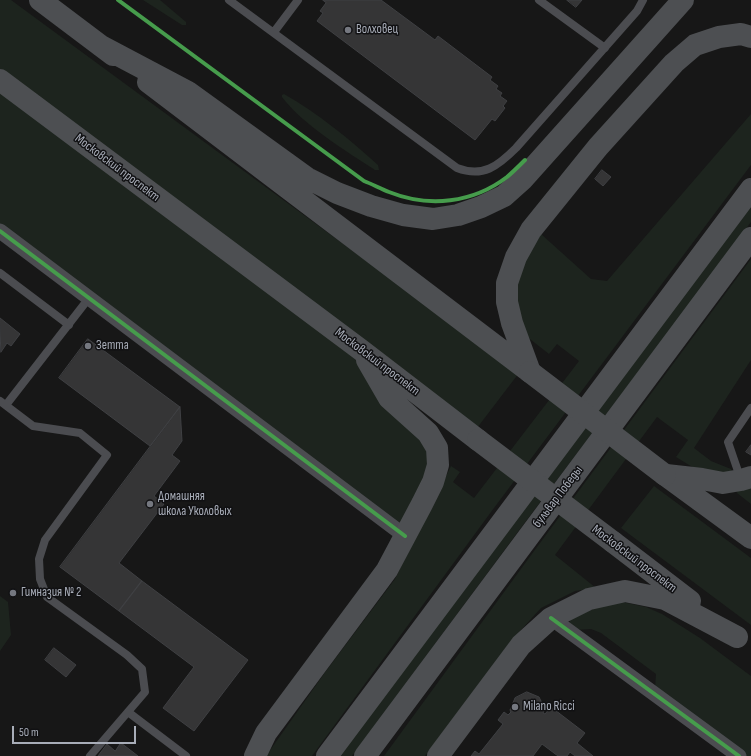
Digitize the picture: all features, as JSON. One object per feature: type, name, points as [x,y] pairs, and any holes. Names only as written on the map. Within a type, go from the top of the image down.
[{"type":"main road","points":[[40,0],[665,475],[751,538]]},
{"type":"main road","points":[[101,46],[188,92],[307,178],[337,194],[403,215],[433,219],[458,215],[480,208],[504,196],[523,179],[683,0]]},
{"type":"main road","points":[[530,372],[512,323],[507,302],[507,283],[516,257],[531,230],[598,148],[674,63],[695,44],[719,37],[741,34],[751,37]]},
{"type":"main road","name":"Московский проспект","points":[[0,80],[362,350],[744,642]]},
{"type":"main road","points":[[328,756],[751,189]]},
{"type":"main road","name":"бульвар Победы","points":[[365,756],[751,238]]},
{"type":"main road","points":[[255,756],[266,733],[387,570],[433,482],[438,465],[437,448],[428,433],[389,398],[362,350]]},
{"type":"main road","points":[[665,475],[724,483],[746,479]]},
{"type":"main road","points":[[438,756],[521,645],[551,618],[589,599],[625,591],[665,599],[744,642]]},
{"type":"street","points":[[0,231],[405,536]]},
{"type":"street","points":[[551,618],[737,755]]},
{"type":"lane","points":[[55,0],[73,25]]},
{"type":"lane","points":[[229,0],[457,168],[471,172],[489,170],[507,157],[637,10],[643,0]]},
{"type":"lane","points":[[274,32],[298,0]]},
{"type":"lane","points":[[539,0],[604,48]]},
{"type":"lane","points":[[0,273],[69,325]]},
{"type":"lane","points":[[89,298],[69,325],[3,403],[33,426],[80,433],[107,455],[45,540],[39,559],[40,579],[47,597],[127,655],[142,669],[145,692],[90,756]]},
{"type":"lane","points":[[746,479],[728,442],[751,408]]},
{"type":"lane","points":[[128,712],[186,756]]},
{"type":"shaded area","points":[[0,0],[11,0],[519,373],[477,428],[0,69]]},
{"type":"shaded area","points":[[143,0],[160,0],[186,22],[186,25],[182,25]]},
{"type":"shaded area","points":[[0,80],[361,350],[437,448],[405,536],[0,231]]},
{"type":"shaded area","points":[[284,94],[309,109],[344,136],[378,165],[379,170],[375,170],[338,146],[313,127],[282,97]]},
{"type":"shaded area","points":[[751,114],[751,165],[491,512],[312,756],[266,756],[326,671],[395,579],[451,466],[460,472],[453,482],[474,498],[579,361],[557,344],[549,354],[521,332],[515,299],[520,269],[541,234],[591,279],[607,281]]},
{"type":"shaded area","points":[[751,204],[751,222],[520,529],[352,756],[339,756]]},
{"type":"shaded area","points":[[751,259],[751,360],[694,448],[711,461],[731,469],[732,472],[730,475],[694,468],[676,457],[688,440],[657,417],[555,555],[596,588],[575,591],[541,608],[510,642],[425,756],[384,756],[537,547]]},
{"type":"shaded area","points":[[654,486],[751,558],[751,625],[621,528]]},
{"type":"shaded area","points":[[751,487],[751,504],[737,493],[738,489]]},
{"type":"shaded area","points":[[0,596],[8,602],[11,635],[0,651]]},
{"type":"shaded area","points":[[622,602],[646,607],[662,614],[700,638],[751,676],[751,756],[747,756],[655,689],[656,674],[601,633],[591,629],[575,630],[570,625],[570,619],[600,606]]},
{"type":"building","points":[[323,0],[381,0],[435,40],[438,36],[492,77],[490,80],[498,86],[496,89],[502,93],[500,96],[507,101],[503,106],[505,108],[495,121],[492,119],[475,140],[317,21],[323,13],[320,11],[326,3]]},
{"type":"building","points":[[567,0],[582,0],[576,7]]},
{"type":"building","points":[[602,170],[611,177],[603,186],[595,179]]},
{"type":"building","points":[[0,318],[20,334],[11,346],[7,343],[1,352]]},
{"type":"building","points":[[88,339],[180,407],[150,446],[59,378]]},
{"type":"building","points":[[180,407],[182,441],[172,455],[180,461],[154,496],[164,504],[119,563],[142,581],[119,611],[60,567]]},
{"type":"building","points":[[751,445],[751,455],[746,452]]},
{"type":"building","points":[[142,581],[248,660],[194,731],[163,708],[194,667],[119,611]]},
{"type":"building","points":[[54,648],[76,665],[66,677],[45,660]]},
{"type":"building","points":[[527,692],[539,697],[545,709],[543,713],[545,714],[551,707],[585,733],[577,743],[593,756],[575,756],[570,752],[567,756],[558,756],[542,744],[533,756],[471,756],[475,751],[479,754],[503,724],[498,720],[504,712],[508,715],[511,712],[510,710],[515,698]]},
{"type":"building","points":[[121,743],[138,756],[98,756],[107,744],[115,751]]},
{"type":"cycle path","points":[[118,0],[364,181],[389,192],[404,197],[435,201],[465,197],[480,193],[494,186],[507,177],[525,160]]},
{"type":"cycle path","points":[[0,231],[405,536]]},
{"type":"cycle path","points":[[551,618],[739,756]]},
{"type":"place","name":"Волховец","points":[[348,30]]},
{"type":"place","name":"Зетта","points":[[88,346]]},
{"type":"place","name":"Домашняя школа Уколовых","points":[[150,504]]},
{"type":"place","name":"Гимназия № 2","points":[[13,593]]},
{"type":"place","name":"Milano Ricci","points":[[515,707]]}]
